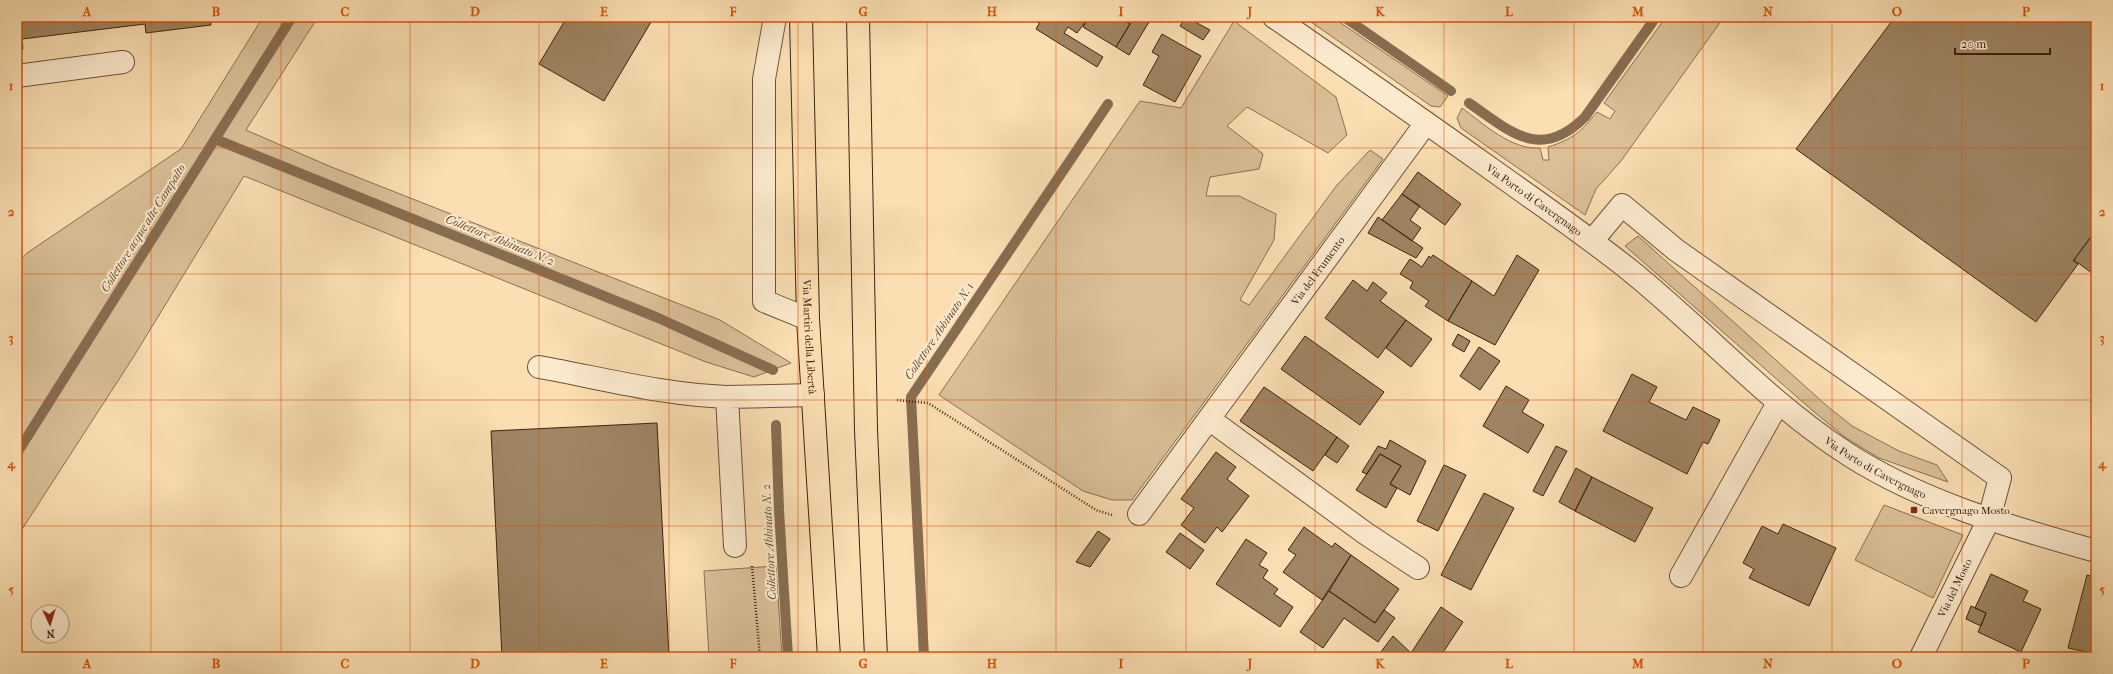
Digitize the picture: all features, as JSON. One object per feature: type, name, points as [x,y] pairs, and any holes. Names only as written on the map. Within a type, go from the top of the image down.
[{"type":"main road","name":"Via Martiri della Libertà","points":[[801,17],[808,319],[829,657]]},
{"type":"main road","points":[[858,17],[866,430],[876,657]]},
{"type":"street","points":[[775,17],[764,79],[764,301],[808,319]]},
{"type":"street","name":"Via Porto di Cavergnago","points":[[1274,17],[1592,241],[1663,298],[1778,403],[1843,451],[1876,471],[1908,486],[1989,519],[2096,551]]},
{"type":"street","points":[[17,76],[123,62]]},
{"type":"street","name":"Via del Frumento","points":[[1139,514],[1426,123]]},
{"type":"street","name":"Via del Mosto","points":[[1592,241],[1622,205],[1676,250],[2000,478],[1989,519],[1921,657]]},
{"type":"street","points":[[539,367],[699,396],[727,397],[813,395]]},
{"type":"street","points":[[727,397],[735,546]]},
{"type":"street","points":[[1681,576],[1778,403]]},
{"type":"street","points":[[1209,419],[1365,533],[1418,568]]},
{"type":"path","points":[[897,400],[928,404],[1096,510],[1123,518],[1139,514]]},
{"type":"path","points":[[735,546],[753,568],[760,657]]},
{"type":"shaded area","points":[[263,17],[318,17],[246,130],[329,166],[720,320],[791,363],[754,377],[706,362],[244,176],[134,356],[17,537],[17,264],[27,253],[181,149]]},
{"type":"shaded area","points":[[1304,17],[1332,17],[1448,96],[1440,107],[1431,106]]},
{"type":"shaded area","points":[[1666,17],[1724,17],[1621,161],[1596,189],[1585,215],[1461,128],[1457,118],[1462,108],[1498,135],[1519,145],[1529,148],[1540,148],[1543,160],[1549,160],[1548,147],[1564,141],[1576,134],[1597,112],[1610,119],[1615,111],[1604,103]]},
{"type":"shaded area","points":[[1234,21],[1336,97],[1347,135],[1328,153],[1247,107],[1227,126],[1263,154],[1259,169],[1210,177],[1206,196],[1239,196],[1276,214],[1274,240],[1240,300],[1249,305],[1337,185],[1370,150],[1383,159],[1132,500],[1112,500],[1083,491],[939,395],[1140,101],[1181,108]]},
{"type":"shaded area","points":[[1638,236],[1827,406],[1852,426],[1899,451],[1937,465],[1948,482],[1879,458],[1846,438],[1813,411],[1625,246]]},
{"type":"shaded area","points":[[1884,505],[1963,535],[1933,598],[1855,560]]},
{"type":"shaded area","points":[[776,566],[782,657],[709,657],[704,571]]},
{"type":"building","points":[[17,17],[210,17],[211,25],[146,33],[145,24],[22,39],[23,49],[17,49]]},
{"type":"building","points":[[567,17],[654,17],[604,101],[539,64]]},
{"type":"building","points":[[1030,17],[1043,17],[1039,23]]},
{"type":"building","points":[[1043,17],[1089,17],[1077,33],[1068,27],[1064,33],[1103,57],[1097,67],[1036,29]]},
{"type":"building","points":[[1089,17],[1119,17],[1130,24],[1116,47],[1083,27]]},
{"type":"building","points":[[1134,17],[1152,17],[1129,55],[1116,47]]},
{"type":"building","points":[[1186,17],[1210,30],[1203,40],[1180,26]]},
{"type":"building","points":[[1895,17],[2096,17],[2096,230],[2073,261],[2078,264],[2036,322],[1796,149]]},
{"type":"building","points":[[1162,34],[1201,56],[1175,102],[1143,85],[1159,56],[1152,52]]},
{"type":"building","points":[[1418,172],[1461,204],[1445,225],[1402,194]]},
{"type":"building","points":[[1402,194],[1420,206],[1410,220],[1421,228],[1412,241],[1382,220]]},
{"type":"building","points":[[1378,217],[1423,248],[1416,258],[1368,233]]},
{"type":"building","points":[[2096,230],[2096,276],[2074,260]]},
{"type":"building","points":[[1433,255],[1472,281],[1448,321],[1425,306],[1429,301],[1410,288],[1413,282],[1400,274],[1410,259],[1422,267],[1429,256],[1431,258]]},
{"type":"building","points":[[1517,255],[1539,270],[1495,345],[1448,321],[1472,281],[1494,296]]},
{"type":"building","points":[[1353,280],[1367,291],[1373,282],[1387,293],[1380,301],[1406,320],[1378,358],[1325,318]]},
{"type":"building","points":[[1406,320],[1432,339],[1411,367],[1386,348]]},
{"type":"building","points":[[1458,334],[1470,341],[1464,352],[1452,345]]},
{"type":"building","points":[[1305,336],[1384,392],[1360,425],[1281,369]]},
{"type":"building","points":[[1479,347],[1500,361],[1480,390],[1460,376]]},
{"type":"building","points":[[1632,374],[1657,387],[1649,402],[1686,420],[1693,407],[1720,420],[1708,444],[1703,442],[1687,474],[1603,431]]},
{"type":"building","points":[[1506,386],[1529,400],[1522,412],[1544,425],[1528,453],[1483,426]]},
{"type":"building","points":[[1264,387],[1337,437],[1313,471],[1240,421]]},
{"type":"building","points":[[657,423],[669,657],[502,657],[491,431]]},
{"type":"building","points":[[1337,437],[1349,446],[1337,463],[1325,455]]},
{"type":"building","points":[[1390,440],[1426,461],[1410,495],[1390,484],[1401,466],[1380,454],[1367,474],[1362,472],[1378,446],[1386,449]]},
{"type":"building","points":[[1556,446],[1567,451],[1543,496],[1533,491]]},
{"type":"building","points":[[1216,452],[1236,467],[1227,479],[1249,496],[1222,532],[1217,527],[1205,543],[1181,525],[1194,508],[1181,499]]},
{"type":"building","points":[[1380,454],[1401,466],[1390,484],[1397,488],[1386,508],[1356,490]]},
{"type":"building","points":[[1444,465],[1466,475],[1438,531],[1417,521]]},
{"type":"building","points":[[1576,468],[1592,477],[1575,511],[1559,502]]},
{"type":"building","points":[[1592,477],[1653,508],[1635,542],[1575,511]]},
{"type":"building","points":[[1484,493],[1514,508],[1471,590],[1441,575]]},
{"type":"building","points":[[1783,524],[1836,548],[1809,606],[1749,578],[1754,569],[1743,563],[1762,526],[1778,534]]},
{"type":"building","points":[[1304,527],[1332,547],[1335,543],[1351,555],[1322,600],[1283,572],[1296,555],[1288,550]]},
{"type":"building","points":[[1098,531],[1110,539],[1090,567],[1076,562]]},
{"type":"building","points":[[1180,533],[1204,550],[1190,569],[1166,552]]},
{"type":"building","points":[[1246,539],[1267,553],[1259,565],[1268,570],[1263,578],[1278,589],[1274,594],[1293,607],[1280,627],[1216,584]]},
{"type":"building","points":[[1351,555],[1399,589],[1375,623],[1329,591]]},
{"type":"building","points":[[1991,574],[2028,591],[2023,601],[2041,609],[2021,652],[1978,632],[1986,613],[1975,608]]},
{"type":"building","points":[[2087,575],[2096,578],[2096,654],[2068,648]]},
{"type":"building","points":[[1329,591],[1375,623],[1384,610],[1395,618],[1378,642],[1344,618],[1323,648],[1300,632]]},
{"type":"building","points":[[1971,606],[1986,613],[1981,626],[1966,619]]},
{"type":"building","points":[[1441,607],[1463,622],[1440,657],[1417,657],[1411,653]]},
{"type":"building","points":[[1393,636],[1411,653],[1417,657],[1377,657]]},
{"type":"waterway","name":"Collettore acque alte Campalto","points":[[17,453],[292,17]]},
{"type":"waterway","name":"Collettore acque alte Campalto","points":[[1344,17],[1451,91]]},
{"type":"waterway","name":"Collettore acque alte Campalto","points":[[1469,103],[1512,132],[1539,140],[1554,138],[1569,130],[1585,117],[1656,17]]},
{"type":"waterway","name":"Collettore Abbinato N. 1","points":[[924,657],[911,397],[1108,104]]},
{"type":"waterway","name":"Collettore Abbinato N. 2","points":[[215,139],[656,317],[773,370]]},
{"type":"waterway","name":"Collettore Abbinato N. 2","points":[[776,425],[779,510],[788,657]]},
{"type":"place","name":"Cavergnago Mosto","points":[[1914,510]]}]
